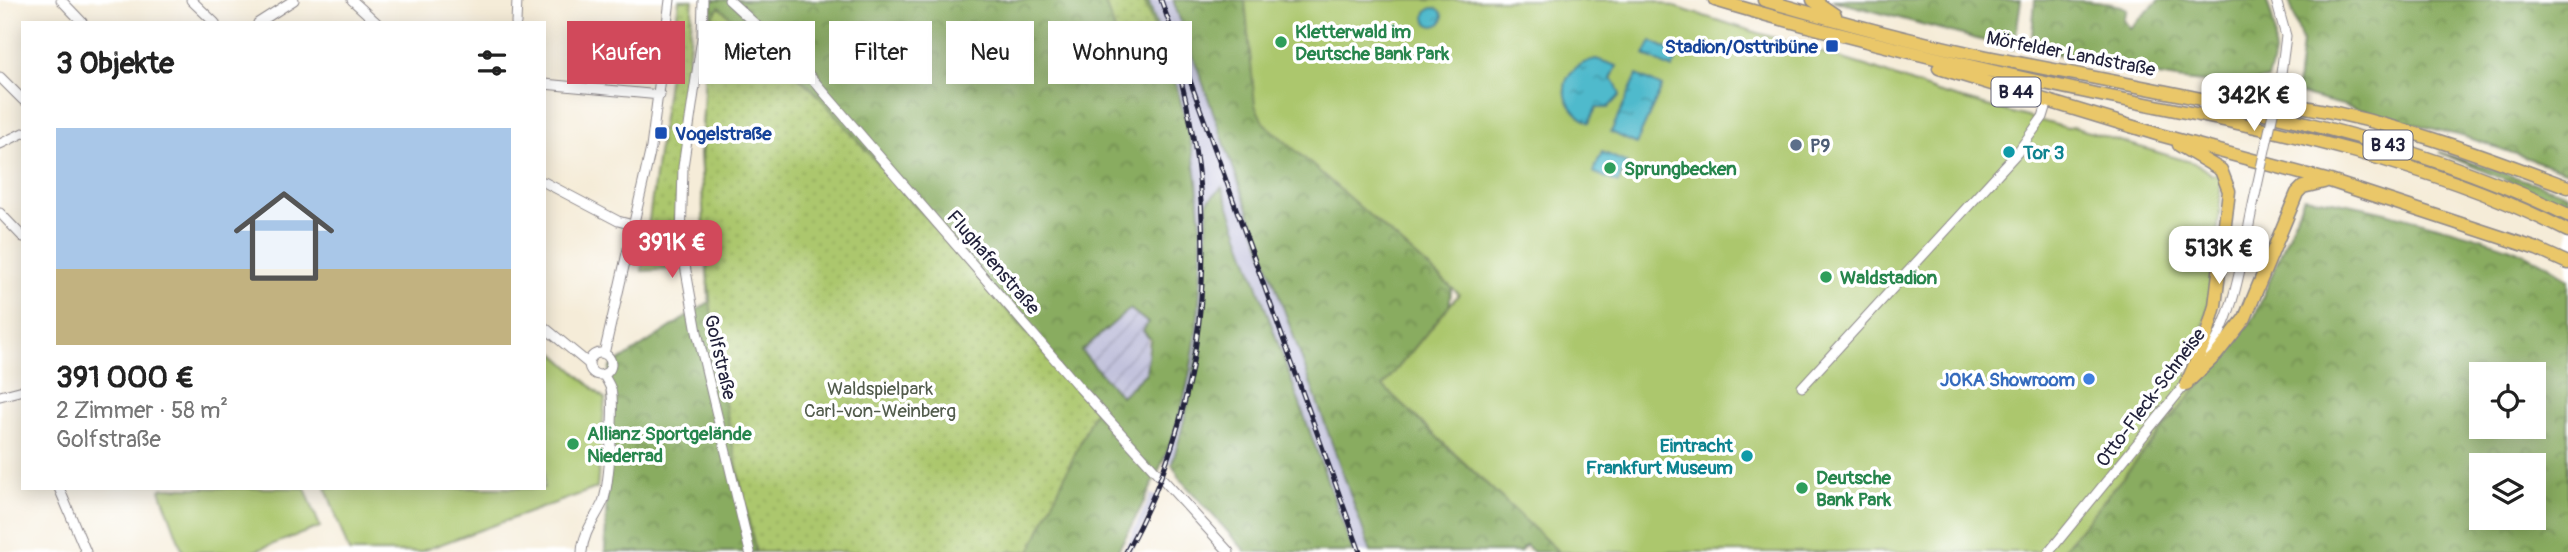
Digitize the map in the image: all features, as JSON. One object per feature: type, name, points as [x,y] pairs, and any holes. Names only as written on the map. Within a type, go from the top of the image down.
[{"type":"highway","name":"Mörfelder Landstraße","points":[[1715,0],[1872,45],[2202,115],[2368,154],[2489,195],[2568,231]]},
{"type":"highway","name":"Mörfelder Landstraße","points":[[1764,0],[1973,54],[2201,98],[2418,154],[2493,182],[2568,215]]},
{"type":"highway","points":[[1813,0],[1850,24]]},
{"type":"highway","name":"B 44","points":[[1872,45],[2160,135],[2330,181],[2530,247],[2568,263]]},
{"type":"highway","points":[[2201,98],[2252,100],[2384,124],[2468,150],[2568,187]]},
{"type":"highway","points":[[2160,135],[2211,162],[2221,170],[2228,184],[2215,306],[2205,341],[2186,385]]},
{"type":"highway","points":[[2186,385],[2216,355],[2245,318],[2297,193],[2312,184],[2330,181]]},
{"type":"street","points":[[61,0],[81,21]]},
{"type":"street","points":[[191,0],[213,21]]},
{"type":"street","points":[[261,21],[295,0]]},
{"type":"street","points":[[352,0],[375,21]]},
{"type":"street","points":[[516,21],[517,0]]},
{"type":"street","points":[[604,354],[660,95],[670,0]]},
{"type":"street","name":"Golfstraße","points":[[703,0],[702,38],[683,166],[681,243],[697,332],[750,552]]},
{"type":"street","name":"Flughafenstraße","points":[[729,0],[802,67],[1078,386],[1229,552]]},
{"type":"street","name":"Otto-Fleck-Schneise","points":[[2049,552],[2186,385],[2216,343],[2227,314],[2280,81],[2286,36],[2276,0]]},
{"type":"street","points":[[0,77],[21,98]]},
{"type":"street","points":[[546,85],[660,95]]},
{"type":"street","points":[[1802,387],[2017,153],[2043,117],[2048,101]]},
{"type":"street","points":[[0,144],[21,134]]},
{"type":"street","points":[[546,183],[618,221],[634,225]]},
{"type":"street","points":[[0,214],[21,235]]},
{"type":"street","points":[[546,329],[589,364],[593,372],[603,374]]},
{"type":"street","points":[[589,364],[594,355],[604,354],[610,359],[611,366],[603,374]]},
{"type":"street","points":[[582,552],[583,541],[604,500],[607,482],[612,404],[611,389],[603,374]]},
{"type":"street","points":[[0,396],[20,391]]},
{"type":"street","points":[[60,490],[86,552]]},
{"type":"shaded area","points":[[1148,0],[1174,0],[1182,21],[1155,21]]},
{"type":"shaded area","points":[[1192,50],[1372,552],[1353,552],[1207,202],[1207,253],[1194,386],[1172,464],[1165,459],[1177,425],[1194,343],[1200,253],[1198,189],[1173,84],[1192,84]]},
{"type":"shaded area","points":[[1130,309],[1149,323],[1146,373],[1121,396],[1081,352]]},
{"type":"shaded area","points":[[1151,494],[1158,497],[1131,552],[1123,552]]},
{"type":"green space","points":[[679,0],[693,0],[672,269],[642,271],[668,84],[685,84],[685,21],[676,21]]},
{"type":"green space","points":[[712,0],[1148,0],[1155,21],[1048,21],[1048,84],[1175,84],[1195,167],[1200,219],[1201,279],[1190,370],[1170,443],[1142,507],[1117,552],[605,552],[610,367],[709,302],[700,153],[705,84],[815,84],[815,21],[710,21]],"holes":[[[1130,309],[1148,323],[1143,331],[1150,339],[1146,373],[1121,396],[1081,351]]]},
{"type":"green space","points":[[1104,0],[1144,0],[1152,21],[1111,21]]},
{"type":"green space","points":[[1173,0],[1317,0],[1452,284],[1449,308],[1383,386],[1559,552],[1533,552],[1526,545],[1520,552],[1371,552],[1192,53],[1192,21],[1181,21]]},
{"type":"green space","name":"Waldstadion","points":[[1245,0],[1652,0],[1872,68],[1937,92],[2067,128],[2073,127],[2197,164],[2212,175],[2219,173],[2220,195],[2206,317],[2185,371],[2201,383],[2061,552],[1559,552],[1383,386],[1459,294],[1263,122],[1255,105]]},
{"type":"green space","points":[[1832,0],[2021,0],[2014,49]]},
{"type":"green space","points":[[2035,0],[2084,1],[2120,6],[2127,9],[2123,19],[2130,28],[2159,0],[2266,0],[2273,20],[2275,40],[2268,79],[2242,83],[2183,80],[2031,48]]},
{"type":"green space","points":[[2289,0],[2568,0],[2568,172],[2472,139],[2296,93],[2302,42]]},
{"type":"green space","name":"Waldspielpark Carl-von-Weinberg","points":[[719,7],[735,21],[712,21]]},
{"type":"green space","name":"Waldspielpark Carl-von-Weinberg","points":[[704,84],[806,84],[1095,410],[1030,552],[756,552],[731,438],[713,322],[703,206]]},
{"type":"green space","points":[[2439,152],[2568,194],[2568,207]]},
{"type":"green space","points":[[1222,187],[1353,552],[1246,552],[1181,480],[1172,464],[1189,399],[1200,334],[1206,269],[1207,202]]},
{"type":"green space","points":[[2304,197],[2398,215],[2484,239],[2536,259],[2568,279],[2568,552],[2061,552],[2255,316]]},
{"type":"green space","name":"Allianz Sportgelände Niederrad","points":[[546,346],[605,399],[597,488],[419,552],[349,552],[327,490],[546,490]]},
{"type":"green space","points":[[160,490],[306,490],[320,527],[252,552],[183,552]]},
{"type":"water","points":[[1434,8],[1440,11],[1443,17],[1440,23],[1434,26],[1428,23],[1425,17],[1428,11]]},
{"type":"water","points":[[1651,41],[1679,55],[1672,69],[1644,55]]},
{"type":"water","points":[[1596,59],[1617,66],[1611,79],[1620,95],[1608,108],[1596,108],[1589,123],[1571,106],[1565,87],[1573,70]]},
{"type":"water","points":[[1637,75],[1662,87],[1636,144],[1611,132]]},
{"type":"water","name":"Sprungbecken","points":[[1602,152],[1627,163],[1618,183],[1593,172]]},
{"type":"railway","points":[[1161,0],[1360,552]]},
{"type":"railway","points":[[1126,552],[1153,496],[1174,439],[1189,381],[1199,322],[1203,262],[1201,201],[1194,141],[1182,84]]},
{"type":"place","name":"Kletterwald im Deutsche Bank Park","points":[[1281,42]]},
{"type":"place","name":"Stadion/Osttribüne","points":[[1832,46]]},
{"type":"place","name":"Vogelstraße","points":[[661,133]]},
{"type":"place","name":"P9","points":[[1796,145]]},
{"type":"place","name":"Tor 3","points":[[2009,152]]},
{"type":"place","name":"Sprungbecken","points":[[1610,168]]},
{"type":"place","name":"Waldstadion","points":[[1826,277]]},
{"type":"place","name":"JOKA Showroom","points":[[2089,379]]},
{"type":"place","name":"Allianz Sportgelände Niederrad","points":[[573,444]]},
{"type":"place","name":"Eintracht Frankfurt Museum","points":[[1747,456]]},
{"type":"place","name":"Deutsche Bank Park","points":[[1802,488]]}]
